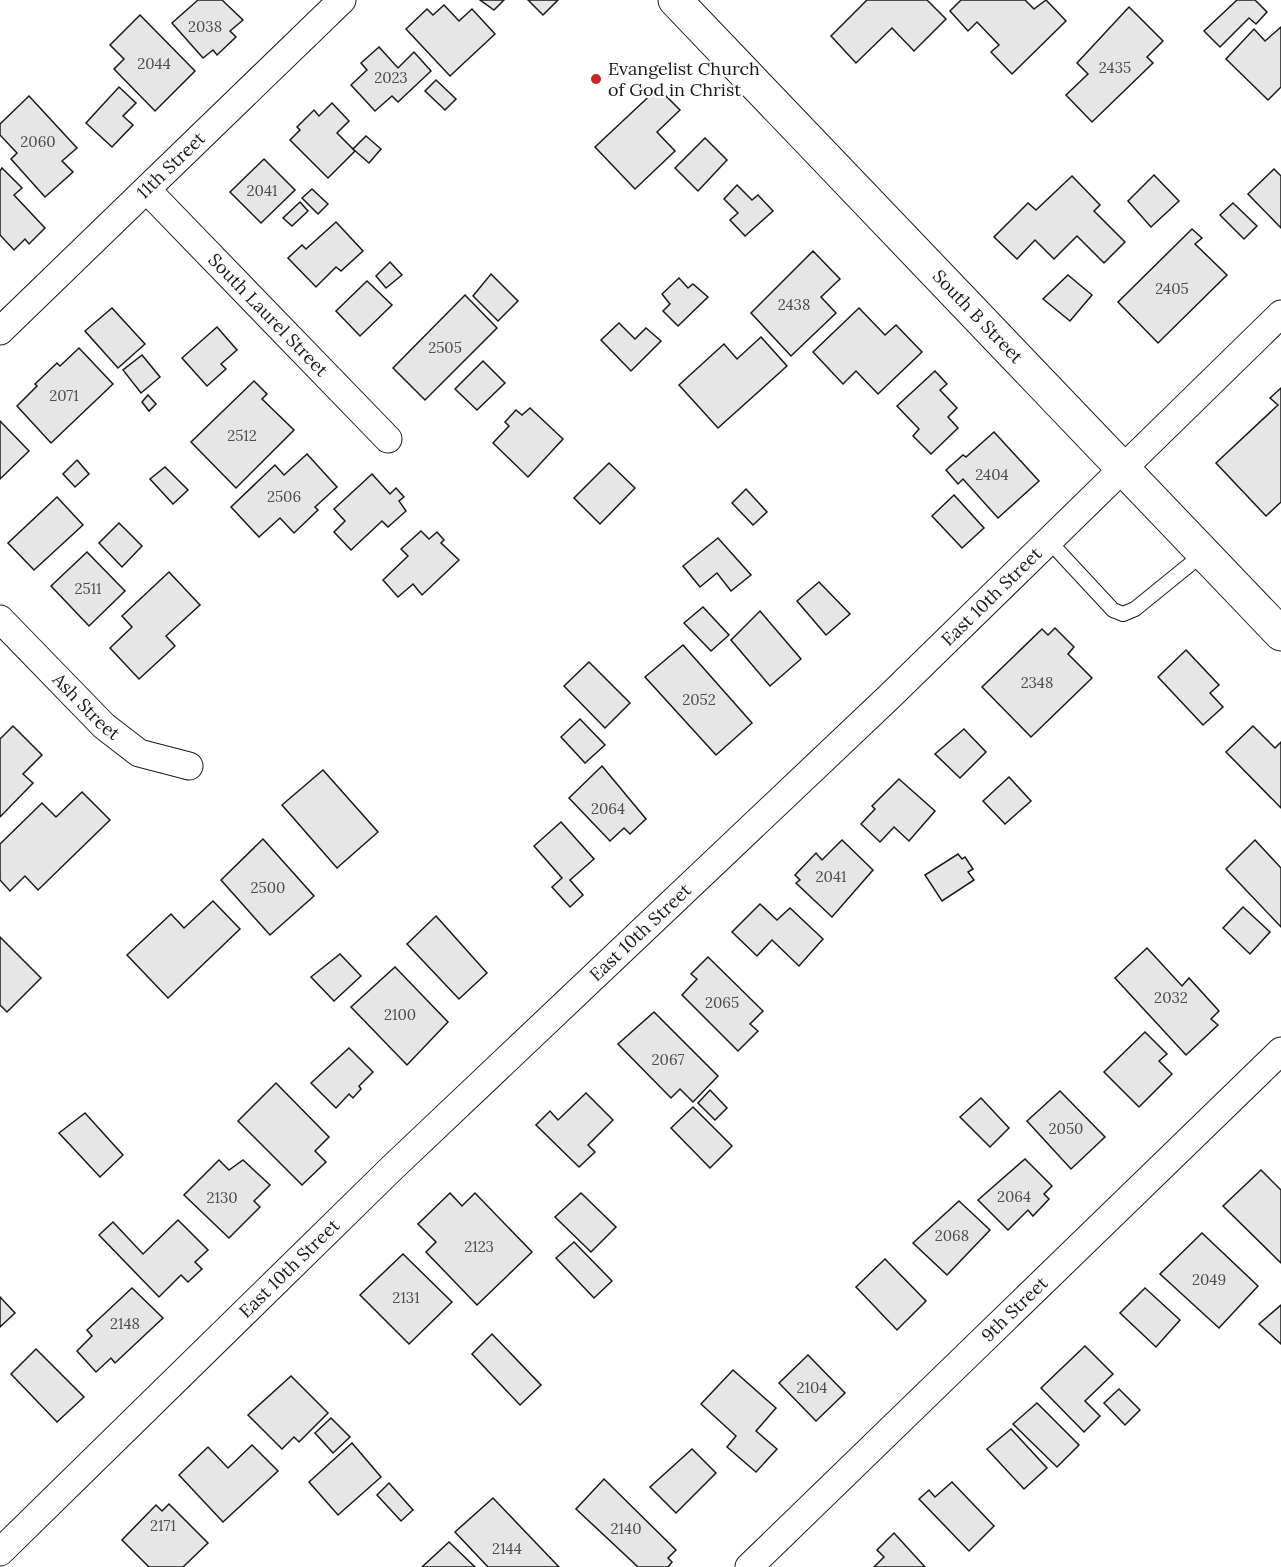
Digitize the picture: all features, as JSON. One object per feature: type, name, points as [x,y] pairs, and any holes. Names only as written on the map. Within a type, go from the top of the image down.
[{"type":"street","name":"11th Street","points":[[0,331],[342,0]]},
{"type":"street","name":"South B Street","points":[[675,0],[1123,466],[1281,634]]},
{"type":"street","name":"South Laurel Street","points":[[147,190],[388,440]]},
{"type":"street","name":"East 10th Street","points":[[0,1552],[384,1176],[889,697],[1281,314]]},
{"type":"street","name":"Ash Street","points":[[0,619],[104,726],[139,753],[189,766]]},
{"type":"street","name":"9th Street","points":[[749,1567],[1281,1051]]},
{"type":"lane","points":[[1048,540],[1113,610],[1123,614],[1135,609],[1204,553]]},
{"type":"building","points":[[198,0],[222,0],[243,20],[230,31],[236,37],[217,55],[213,50],[203,58],[172,23]]},
{"type":"building","points":[[480,0],[504,0],[494,10]]},
{"type":"building","points":[[528,0],[558,0],[543,15]]},
{"type":"building","points":[[867,0],[927,0],[946,19],[914,51],[892,28],[856,63],[831,36]]},
{"type":"building","points":[[961,0],[1025,0],[1034,9],[1046,0],[1066,21],[1012,74],[991,52],[999,45],[977,22],[968,31],[950,11]]},
{"type":"building","points":[[1237,0],[1255,0],[1267,12],[1256,24],[1249,18],[1220,47],[1204,31]]},
{"type":"building","points":[[444,5],[459,21],[472,9],[495,34],[450,76],[406,29],[427,9],[433,15]]},
{"type":"building","points":[[1129,7],[1163,41],[1147,57],[1153,63],[1092,122],[1066,95],[1088,74],[1077,63]]},
{"type":"building","points":[[140,15],[195,71],[155,111],[114,69],[124,59],[110,45]]},
{"type":"building","points":[[1281,27],[1281,87],[1268,100],[1226,59],[1254,29],[1265,41]]},
{"type":"building","points":[[379,47],[398,68],[414,52],[431,71],[398,102],[392,96],[375,111],[351,85],[367,70],[361,63]]},
{"type":"building","points":[[436,80],[456,99],[445,110],[425,91]]},
{"type":"building","points":[[119,87],[136,103],[123,116],[133,125],[112,147],[86,123]]},
{"type":"building","points":[[658,88],[680,110],[657,132],[675,151],[635,189],[595,147]]},
{"type":"building","points":[[29,96],[77,148],[62,161],[73,172],[45,197],[11,159],[17,153],[0,135],[0,124]]},
{"type":"building","points":[[332,103],[349,121],[337,133],[355,151],[328,178],[290,140],[300,130],[297,127],[314,110],[319,116]]},
{"type":"building","points":[[366,136],[381,149],[369,163],[353,149]]},
{"type":"building","points":[[705,138],[727,160],[698,191],[675,168]]},
{"type":"building","points":[[264,159],[295,190],[261,223],[230,192]]},
{"type":"building","points":[[2,168],[22,188],[14,195],[45,228],[29,244],[25,239],[14,250],[0,235],[0,171]]},
{"type":"building","points":[[1274,169],[1281,176],[1281,228],[1248,194]]},
{"type":"building","points":[[1154,175],[1179,201],[1151,227],[1128,201]]},
{"type":"building","points":[[1072,176],[1100,205],[1094,211],[1125,242],[1104,263],[1077,236],[1054,259],[1035,240],[1017,259],[994,237],[1028,203],[1036,210]]},
{"type":"building","points":[[737,185],[752,200],[758,195],[773,211],[745,236],[730,220],[738,213],[724,199]]},
{"type":"building","points":[[312,189],[328,204],[318,214],[302,198]]},
{"type":"building","points":[[300,202],[308,211],[292,226],[283,218]]},
{"type":"building","points":[[1233,203],[1257,226],[1244,239],[1220,215]]},
{"type":"building","points":[[336,222],[363,251],[341,271],[336,267],[316,287],[288,258],[302,245],[306,249]]},
{"type":"building","points":[[1192,229],[1202,238],[1195,244],[1227,275],[1158,343],[1118,302]]},
{"type":"building","points":[[813,251],[840,279],[821,297],[836,313],[791,356],[751,313]]},
{"type":"building","points":[[390,262],[402,275],[386,288],[376,276]]},
{"type":"building","points":[[491,274],[518,301],[498,321],[473,296]]},
{"type":"building","points":[[1068,275],[1092,295],[1070,321],[1043,299]]},
{"type":"building","points":[[679,278],[688,288],[693,284],[708,297],[678,326],[663,311],[670,304],[662,294]]},
{"type":"building","points":[[367,281],[392,305],[360,336],[336,311]]},
{"type":"building","points":[[465,295],[497,328],[425,400],[393,368]]},
{"type":"building","points":[[112,308],[145,344],[118,368],[85,331]]},
{"type":"building","points":[[859,308],[885,335],[896,325],[922,352],[878,394],[856,371],[843,384],[813,352]]},
{"type":"building","points":[[619,323],[635,339],[646,328],[661,341],[631,371],[601,340]]},
{"type":"building","points":[[217,327],[237,350],[221,364],[226,369],[207,386],[182,358]]},
{"type":"building","points":[[761,337],[787,366],[718,428],[679,385],[724,344],[737,359]]},
{"type":"building","points":[[79,348],[113,384],[51,443],[17,406],[37,386],[35,384],[57,363],[60,366]]},
{"type":"building","points":[[142,355],[160,377],[141,393],[123,370]]},
{"type":"building","points":[[483,361],[505,383],[477,410],[455,389]]},
{"type":"building","points":[[935,371],[947,384],[940,390],[957,408],[948,417],[958,428],[931,454],[913,436],[919,429],[897,406]]},
{"type":"building","points":[[254,381],[267,394],[262,399],[294,430],[236,488],[191,442]]},
{"type":"building","points":[[1281,388],[1281,502],[1266,516],[1216,463],[1278,405],[1270,398]]},
{"type":"building","points":[[148,395],[156,404],[149,411],[142,402]]},
{"type":"building","points":[[530,408],[563,439],[528,477],[493,443],[509,426],[505,422],[516,410],[522,415]]},
{"type":"building","points":[[0,421],[29,451],[0,479]]},
{"type":"building","points":[[994,432],[1039,481],[998,518],[963,479],[958,484],[946,470],[963,455],[966,457]]},
{"type":"building","points":[[307,454],[337,487],[315,507],[318,510],[294,533],[280,518],[259,537],[231,507],[275,465],[284,475]]},
{"type":"building","points":[[77,460],[89,474],[75,487],[63,474]]},
{"type":"building","points":[[609,463],[635,488],[600,524],[574,498]]},
{"type":"building","points":[[165,467],[188,490],[173,504],[150,479]]},
{"type":"building","points":[[372,474],[390,494],[396,488],[404,497],[399,501],[406,511],[388,527],[382,521],[351,550],[334,532],[345,521],[334,509]]},
{"type":"building","points":[[746,489],[767,512],[753,525],[732,503]]},
{"type":"building","points":[[954,495],[984,528],[962,548],[932,516]]},
{"type":"building","points":[[57,497],[83,525],[34,570],[8,543]]},
{"type":"building","points":[[119,523],[142,546],[122,567],[99,543]]},
{"type":"building","points":[[421,531],[429,539],[437,532],[444,540],[441,543],[459,560],[422,595],[413,584],[398,597],[383,580],[408,556],[401,549]]},
{"type":"building","points":[[718,538],[751,575],[731,591],[717,573],[700,587],[683,566]]},
{"type":"building","points":[[87,552],[125,591],[89,626],[51,586]]},
{"type":"building","points":[[169,572],[200,605],[166,636],[175,646],[139,679],[110,648],[132,627],[122,616]]},
{"type":"building","points":[[819,582],[850,614],[826,635],[797,601]]},
{"type":"building","points":[[703,607],[729,635],[711,651],[684,623]]},
{"type":"building","points":[[760,611],[801,659],[770,686],[731,640]]},
{"type":"building","points":[[1055,628],[1074,647],[1068,654],[1092,678],[1031,737],[982,687],[1042,629],[1048,635]]},
{"type":"building","points":[[683,645],[752,723],[716,755],[645,677]]},
{"type":"building","points":[[1186,650],[1219,685],[1210,693],[1223,707],[1203,725],[1158,677]]},
{"type":"building","points":[[589,662],[630,703],[605,728],[564,686]]},
{"type":"building","points":[[580,719],[605,745],[585,763],[561,737]]},
{"type":"building","points":[[13,726],[42,755],[23,774],[33,783],[0,817],[0,739]]},
{"type":"building","points":[[1253,726],[1275,748],[1281,742],[1281,808],[1226,752]]},
{"type":"building","points":[[964,729],[986,752],[960,778],[935,754]]},
{"type":"building","points":[[602,766],[646,819],[630,834],[624,828],[610,841],[569,798]]},
{"type":"building","points":[[323,770],[378,832],[337,868],[282,805]]},
{"type":"building","points":[[1009,777],[1031,801],[1005,824],[983,801]]},
{"type":"building","points":[[899,779],[935,811],[909,841],[894,827],[880,842],[861,824],[875,809],[872,806]]},
{"type":"building","points":[[82,792],[110,820],[38,890],[25,876],[10,891],[0,880],[0,844],[42,803],[56,817]]},
{"type":"building","points":[[561,822],[594,859],[570,880],[583,895],[570,907],[552,887],[562,878],[534,846]]},
{"type":"building","points":[[263,839],[314,896],[270,935],[221,880]]},
{"type":"building","points":[[842,840],[873,870],[832,917],[796,883],[800,880],[795,875],[816,853],[822,860]]},
{"type":"building","points":[[1255,840],[1281,868],[1281,927],[1226,869]]},
{"type":"building","points":[[958,854],[962,859],[965,857],[973,869],[968,872],[974,880],[942,901],[925,875]]},
{"type":"building","points":[[213,901],[240,929],[168,998],[127,955],[171,914],[184,928]]},
{"type":"building","points":[[760,904],[777,920],[790,908],[823,939],[799,966],[772,940],[757,956],[732,932]]},
{"type":"building","points":[[1243,907],[1270,932],[1250,954],[1223,928]]},
{"type":"building","points":[[436,916],[487,973],[459,999],[407,944]]},
{"type":"building","points":[[0,937],[41,978],[7,1012],[0,1005]]},
{"type":"building","points":[[1147,948],[1182,986],[1189,978],[1219,1011],[1211,1019],[1218,1025],[1186,1055],[1115,978]]},
{"type":"building","points":[[340,954],[361,976],[334,1001],[311,977]]},
{"type":"building","points":[[708,957],[763,1011],[750,1024],[758,1031],[738,1051],[682,995],[697,979],[691,974]]},
{"type":"building","points":[[395,967],[448,1022],[407,1065],[351,1007]]},
{"type":"building","points":[[654,1012],[718,1076],[693,1102],[680,1089],[671,1098],[618,1044]]},
{"type":"building","points":[[1145,1032],[1167,1054],[1159,1061],[1172,1074],[1139,1107],[1104,1072]]},
{"type":"building","points":[[349,1048],[373,1072],[359,1086],[361,1089],[353,1098],[349,1094],[336,1108],[311,1083]]},
{"type":"building","points":[[276,1083],[329,1137],[315,1151],[326,1162],[302,1185],[238,1121]]},
{"type":"building","points":[[710,1090],[727,1108],[715,1120],[698,1103]]},
{"type":"building","points":[[1060,1091],[1105,1137],[1071,1169],[1027,1121]]},
{"type":"building","points":[[586,1093],[613,1120],[588,1145],[595,1152],[579,1167],[536,1125],[550,1111],[558,1120]]},
{"type":"building","points":[[981,1098],[1009,1128],[990,1147],[960,1117]]},
{"type":"building","points":[[693,1107],[732,1146],[710,1168],[671,1128]]},
{"type":"building","points":[[85,1113],[123,1155],[100,1177],[59,1133]]},
{"type":"building","points":[[1025,1159],[1052,1186],[1044,1194],[1049,1199],[1033,1216],[1028,1210],[1008,1230],[978,1200]]},
{"type":"building","points":[[219,1160],[229,1170],[243,1160],[270,1185],[254,1201],[260,1207],[229,1238],[184,1195]]},
{"type":"building","points":[[1261,1170],[1281,1190],[1281,1263],[1223,1206]]},
{"type":"building","points":[[450,1193],[462,1206],[475,1193],[532,1252],[477,1305],[426,1252],[436,1242],[418,1224]]},
{"type":"building","points":[[581,1193],[616,1227],[591,1252],[555,1217]]},
{"type":"building","points":[[959,1201],[990,1230],[947,1275],[913,1243]]},
{"type":"building","points":[[178,1220],[208,1250],[195,1262],[202,1269],[188,1282],[181,1275],[159,1297],[99,1235],[113,1222],[143,1254]]},
{"type":"building","points":[[1202,1233],[1258,1286],[1219,1328],[1160,1274]]},
{"type":"building","points":[[574,1242],[612,1281],[594,1298],[556,1258]]},
{"type":"building","points":[[403,1254],[452,1302],[409,1344],[360,1295]]},
{"type":"building","points":[[885,1259],[926,1301],[897,1330],[856,1287]]},
{"type":"building","points":[[132,1288],[163,1318],[115,1363],[111,1358],[96,1372],[77,1351],[92,1336],[87,1330]]},
{"type":"building","points":[[1145,1288],[1180,1320],[1156,1347],[1120,1313]]},
{"type":"building","points":[[0,1297],[15,1313],[0,1327]]},
{"type":"building","points":[[1281,1305],[1281,1344],[1259,1324]]},
{"type":"building","points":[[492,1334],[541,1385],[520,1405],[472,1354]]},
{"type":"building","points":[[1085,1346],[1113,1374],[1085,1401],[1100,1416],[1084,1432],[1041,1388]]},
{"type":"building","points":[[36,1349],[84,1397],[57,1422],[11,1374]]},
{"type":"building","points":[[808,1355],[845,1393],[816,1421],[779,1383]]},
{"type":"building","points":[[733,1370],[776,1408],[756,1431],[777,1449],[756,1472],[727,1447],[736,1436],[701,1404]]},
{"type":"building","points":[[291,1376],[328,1413],[299,1442],[294,1437],[282,1449],[248,1415]]},
{"type":"building","points":[[1119,1389],[1140,1410],[1125,1425],[1104,1403]]},
{"type":"building","points":[[1037,1403],[1079,1445],[1057,1467],[1013,1424]]},
{"type":"building","points":[[331,1418],[350,1437],[333,1453],[315,1433]]},
{"type":"building","points":[[1011,1429],[1047,1468],[1024,1489],[987,1449]]},
{"type":"building","points":[[352,1443],[381,1477],[338,1515],[309,1482]]},
{"type":"building","points":[[252,1445],[278,1471],[223,1522],[179,1475],[208,1447],[228,1468]]},
{"type":"building","points":[[692,1449],[716,1473],[676,1513],[650,1487]]},
{"type":"building","points":[[604,1479],[676,1550],[668,1558],[672,1562],[668,1567],[638,1567],[576,1509]]},
{"type":"building","points":[[952,1482],[994,1526],[969,1551],[919,1499],[929,1490],[935,1497]]},
{"type":"building","points":[[389,1483],[413,1510],[401,1521],[377,1495]]},
{"type":"building","points":[[493,1498],[559,1567],[488,1567],[455,1532]]},
{"type":"building","points":[[169,1504],[208,1543],[183,1567],[149,1567],[122,1540],[156,1505],[162,1511]]},
{"type":"building","points":[[894,1533],[925,1567],[874,1567],[884,1557],[877,1550]]},
{"type":"building","points":[[449,1542],[475,1567],[422,1567]]},
{"type":"place","name":"Evangelist Church of God in Christ","points":[[596,79]]}]
